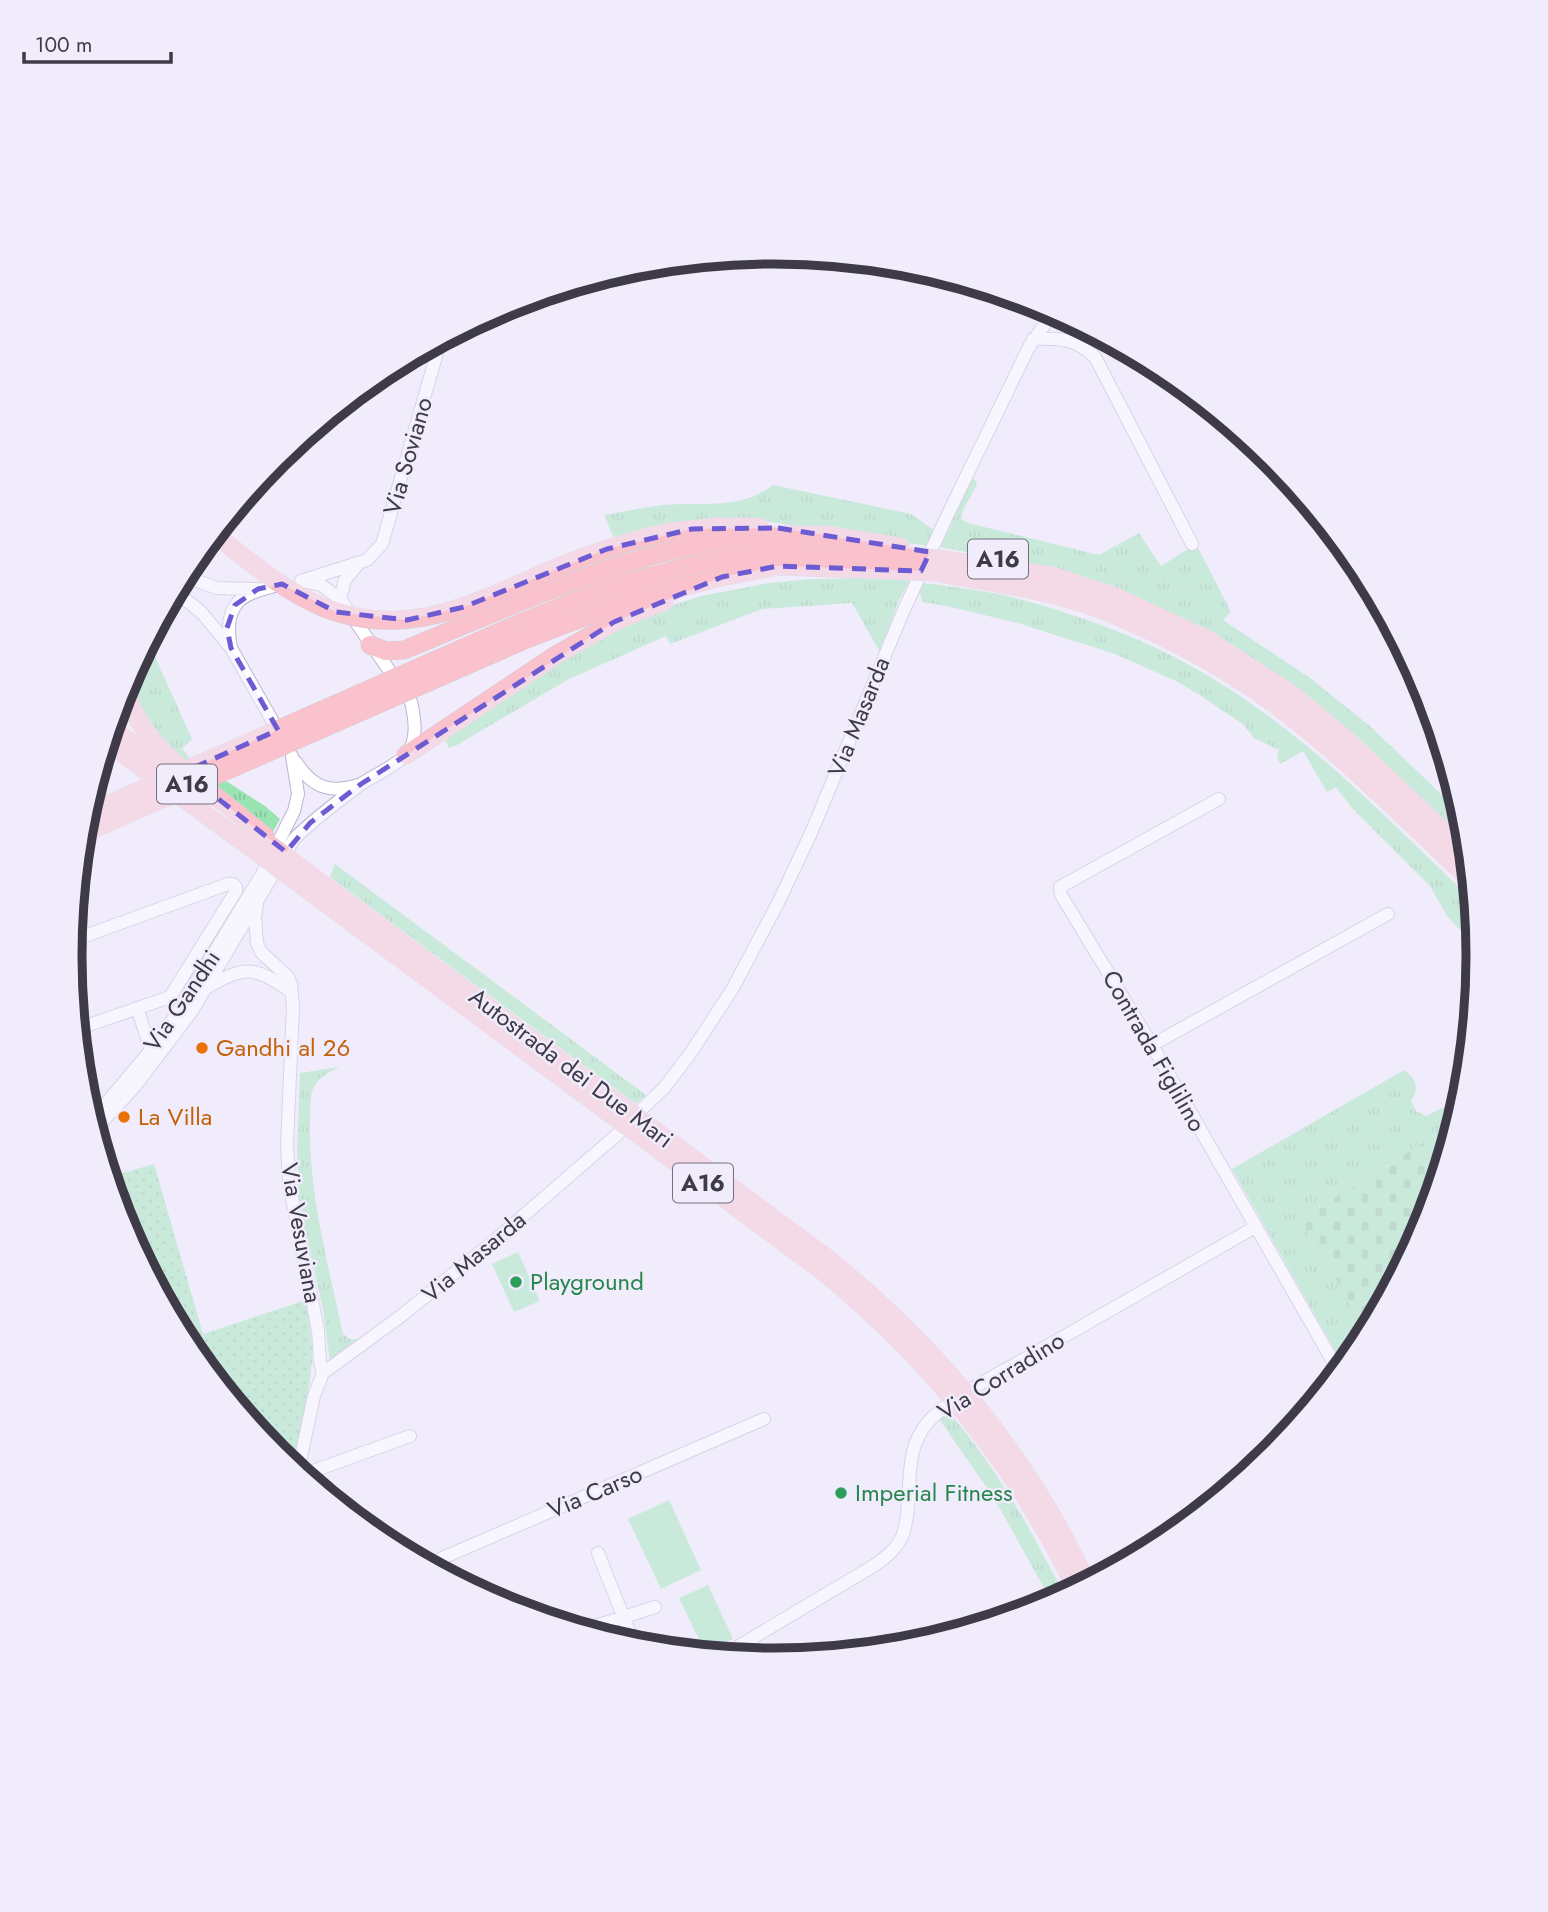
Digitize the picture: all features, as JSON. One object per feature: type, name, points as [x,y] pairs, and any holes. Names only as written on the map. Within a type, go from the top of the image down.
[{"type":"highway","points":[[222,540],[302,597],[336,612],[391,621],[444,614],[607,549],[670,532],[748,527],[836,536]]},
{"type":"highway","points":[[370,645],[386,651],[404,650],[595,573],[675,551],[748,537],[836,536]]},
{"type":"highway","name":"A16","points":[[836,536],[927,560],[1002,559],[1116,597],[1208,640],[1266,676],[1349,741],[1456,844]]},
{"type":"highway","points":[[95,828],[521,632],[610,587],[705,562],[768,552],[927,560],[1108,612],[1196,653],[1281,708],[1460,870]]},
{"type":"highway","points":[[98,810],[521,632],[623,602],[778,566],[927,560]]},
{"type":"highway","points":[[407,755],[556,655],[614,622],[722,577]]},
{"type":"highway","points":[[130,704],[149,738],[164,755],[258,845]]},
{"type":"highway","name":"Autostrada dei Due Mari","points":[[119,734],[258,845],[321,900],[824,1272],[866,1307],[933,1374],[976,1426],[1035,1513],[1071,1580]]},
{"type":"highway","name":"Autostrada dei Due Mari","points":[[115,747],[258,845],[334,887],[344,900],[832,1262],[874,1297],[914,1335],[987,1418],[1047,1506],[1083,1575]]},
{"type":"highway","points":[[112,757],[258,845]]},
{"type":"street","name":"Via Masarda","points":[[642,1109],[664,1088],[690,1054],[733,988],[779,901],[811,834],[903,612],[1033,340],[1047,321]]},
{"type":"street","points":[[1033,340],[1068,340],[1082,345],[1095,357],[1192,544]]},
{"type":"street","name":"Via Soviano","points":[[340,599],[345,580],[360,563],[373,555],[384,537],[438,352]]},
{"type":"street","points":[[194,580],[217,588],[258,589],[302,580],[360,563]]},
{"type":"street","points":[[302,580],[321,585],[340,599],[411,702],[415,721],[414,736],[407,755]]},
{"type":"street","points":[[231,648],[227,628],[230,614],[242,599],[258,589]]},
{"type":"street","points":[[183,597],[202,613],[231,648],[306,777],[323,787],[348,788],[361,784]]},
{"type":"street","name":"Via Gandhi","points":[[103,1121],[136,1085],[192,1011],[294,839],[310,823],[361,784],[407,755]]},
{"type":"street","name":"Via Gandhi","points":[[100,1110],[151,1050],[197,982],[262,874],[296,803],[297,775],[292,756]]},
{"type":"street","name":"Contrada Figlilino","points":[[1219,799],[1060,887],[1061,895],[1152,1045],[1333,1362]]},
{"type":"street","points":[[83,937],[228,884],[236,887],[170,997],[86,1026]]},
{"type":"street","name":"Via Vesuviana","points":[[258,898],[255,917],[257,943],[261,952],[288,977],[293,1007],[287,1144],[289,1183],[314,1305],[323,1373],[313,1396],[302,1461]]},
{"type":"street","points":[[1152,1045],[1388,914]]},
{"type":"street","points":[[206,988],[231,974],[253,971],[273,979],[290,991]]},
{"type":"street","points":[[137,1009],[151,1050]]},
{"type":"street","name":"Via Masarda","points":[[323,1373],[401,1317],[493,1242],[618,1133]]},
{"type":"street","name":"Via Corradino","points":[[738,1646],[888,1555],[903,1535],[908,1478],[914,1453],[929,1420],[975,1387],[1255,1227]]},
{"type":"street","name":"Via Carso","points":[[438,1560],[764,1419]]},
{"type":"street","points":[[311,1469],[410,1436]]},
{"type":"street","points":[[598,1553],[629,1632]]},
{"type":"street","points":[[598,1625],[655,1607]]},
{"type":"highlighted area","points":[[778,528],[930,552],[921,571],[778,566],[722,577],[614,622],[361,784],[310,823],[286,852],[184,772],[278,730],[231,648],[227,628],[235,605],[258,589],[282,584],[336,612],[407,620],[464,607],[607,549],[692,529]]},
{"type":"green space","points":[[971,475],[977,483],[961,519],[968,523],[1099,555],[1139,533],[1161,566],[1196,544],[1231,612],[1223,620],[1310,678],[1371,727],[1447,800],[1454,835],[1281,682],[1033,565],[940,547],[952,524],[949,523]]},
{"type":"green space","points":[[773,485],[911,514],[935,531],[928,546],[771,522],[724,522],[614,538],[604,515],[663,505],[734,502],[747,499]]},
{"type":"green space","points":[[866,578],[910,580],[899,600],[880,652],[852,603],[762,609],[670,644],[666,636],[569,679],[457,745],[449,748],[445,740],[446,734],[543,668],[655,611],[701,596],[769,583]]},
{"type":"green space","points":[[923,583],[1011,597],[1091,621],[1136,639],[1200,671],[1238,695],[1309,748],[1376,807],[1462,890],[1465,935],[1447,916],[1430,886],[1351,807],[1336,787],[1327,792],[1303,751],[1280,764],[1277,758],[1279,750],[1254,738],[1244,725],[1176,681],[1115,654],[1021,624],[922,602],[921,595],[917,592]]},
{"type":"green space","points":[[153,652],[192,739],[182,749],[190,758],[265,806],[280,819],[271,835],[158,744],[133,696]]},
{"type":"green space","points":[[335,864],[646,1095],[636,1104],[330,877]]},
{"type":"green space","points":[[339,1067],[319,1080],[311,1094],[312,1173],[320,1227],[343,1334],[350,1339],[362,1339],[330,1362],[323,1309],[299,1201],[297,1152],[300,1073]]},
{"type":"green space","points":[[1404,1070],[1415,1084],[1411,1101],[1416,1111],[1426,1116],[1449,1105],[1443,1130],[1299,1220],[1361,1320],[1338,1356],[1232,1169]]},
{"type":"green space","points":[[1443,1130],[1413,1221],[1361,1320],[1299,1220]]},
{"type":"green space","points":[[154,1164],[203,1334],[306,1300],[313,1352],[309,1387],[295,1454],[254,1412],[199,1340],[154,1262],[118,1174]]},
{"type":"green space","name":"Playground","points":[[518,1252],[540,1301],[514,1312],[492,1264]]},
{"type":"green space","points":[[949,1412],[982,1455],[1012,1500],[1059,1586],[1046,1592],[994,1498],[939,1419]]},
{"type":"green space","points":[[669,1500],[701,1570],[661,1589],[628,1519]]},
{"type":"green space","points":[[708,1585],[733,1639],[720,1645],[701,1644],[679,1598]]},
{"type":"place","name":"Gandhi al 26","points":[[202,1048]]},
{"type":"place","name":"La Villa","points":[[124,1117]]},
{"type":"place","name":"Playground","points":[[516,1282]]},
{"type":"place","name":"Imperial Fitness","points":[[841,1493]]}]
